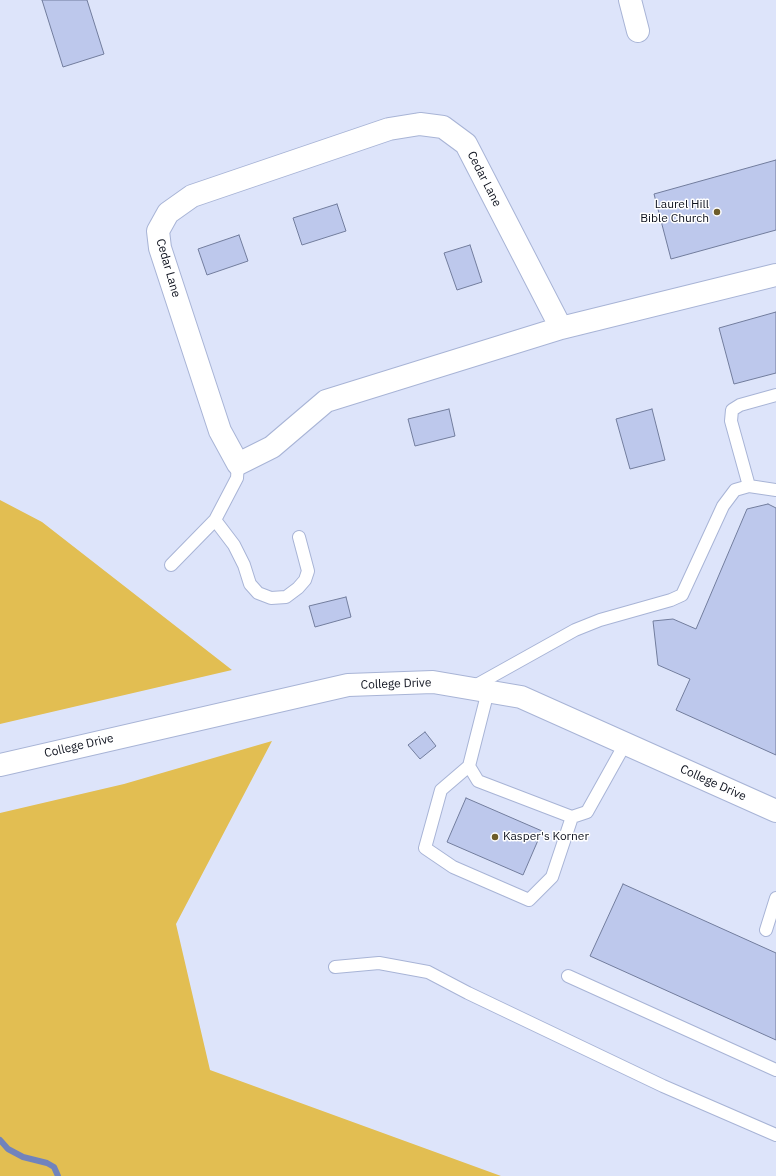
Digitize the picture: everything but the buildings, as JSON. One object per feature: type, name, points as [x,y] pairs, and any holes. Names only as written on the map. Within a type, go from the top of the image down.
[{"type":"street","points":[[630,0],[638,31]]},
{"type":"street","name":"Cedar Lane","points":[[238,464],[220,431],[160,248],[158,231],[168,213],[192,196],[389,130],[420,124],[443,127],[466,144],[561,328]]},
{"type":"street","points":[[238,464],[272,447],[326,401],[561,328],[776,275]]},
{"type":"street","name":"College Drive","points":[[0,765],[348,685],[433,682],[521,697],[776,811]]},
{"type":"lane","points":[[750,486],[732,421],[732,410],[740,405],[776,395]]},
{"type":"lane","points":[[171,565],[215,520],[237,478],[238,464]]},
{"type":"lane","points":[[625,744],[587,812],[572,817],[478,781],[469,766],[479,690],[575,630],[600,620],[671,600],[682,594],[723,506],[735,490],[750,486],[776,490]]},
{"type":"lane","points":[[215,520],[234,545],[244,565],[250,584],[258,592],[271,598],[286,597],[298,588],[305,580],[308,572],[299,537]]},
{"type":"lane","points":[[469,766],[441,790],[425,848],[453,867],[529,900],[552,877],[572,817]]},
{"type":"lane","points":[[766,930],[776,898]]},
{"type":"lane","points":[[335,966],[379,962],[428,972],[468,993],[663,1086],[776,1135]]},
{"type":"lane","points":[[568,976],[776,1070]]},
{"type":"shaded area","points":[[0,500],[42,522],[232,670],[0,724]]},
{"type":"shaded area","points":[[272,741],[176,924],[210,1070],[501,1176],[0,1176],[0,813],[124,784]]},
{"type":"waterway","points":[[0,1140],[8,1149],[23,1157],[47,1163],[54,1167],[58,1176]]},
{"type":"place","name":"Laurel Hill Bible Church","points":[[717,212]]},
{"type":"place","name":"Kasper's Korner","points":[[495,837]]}]
